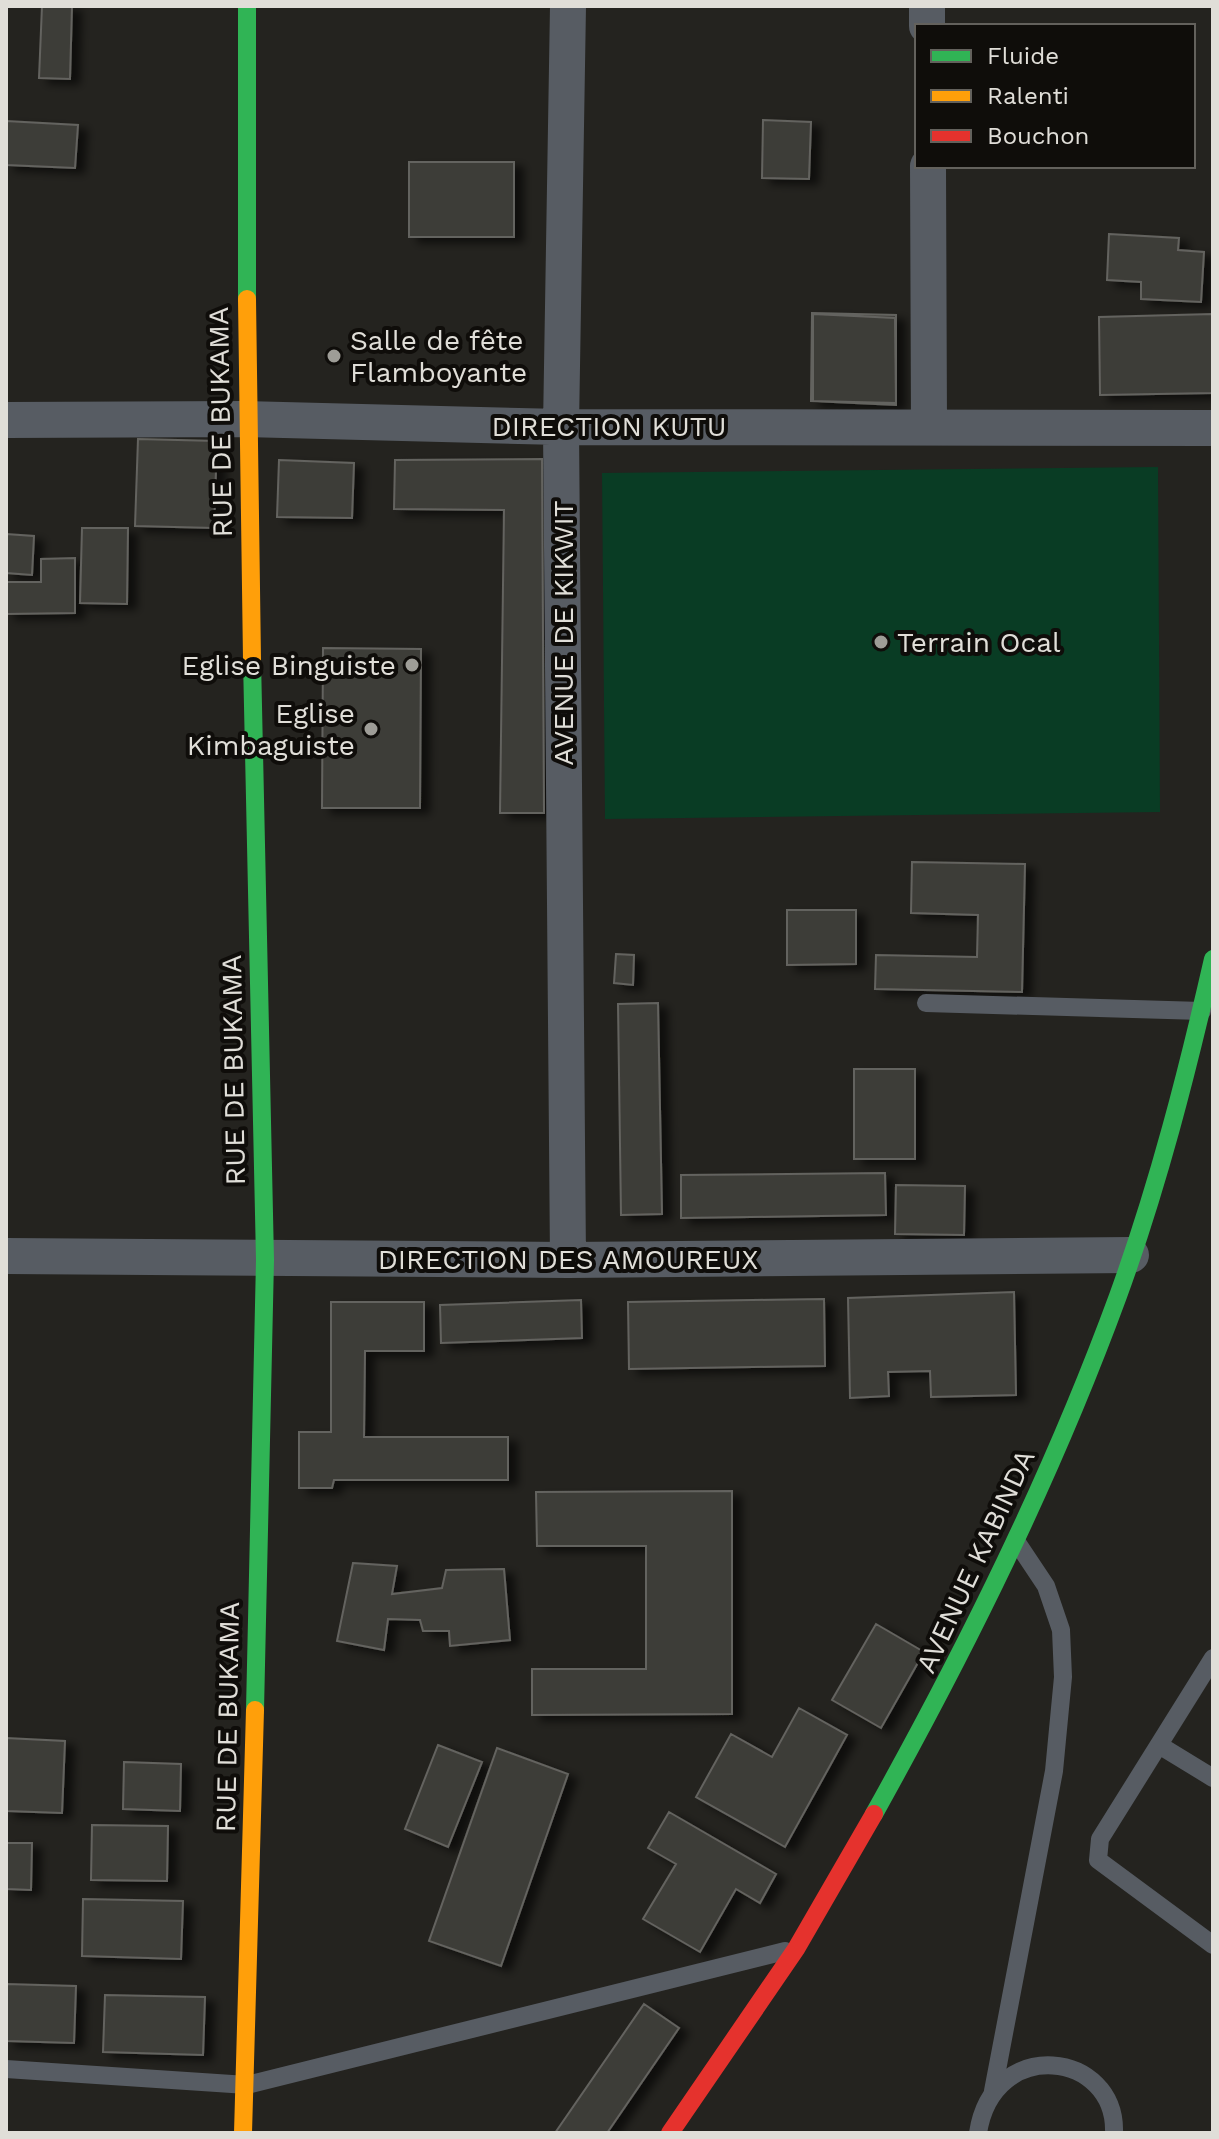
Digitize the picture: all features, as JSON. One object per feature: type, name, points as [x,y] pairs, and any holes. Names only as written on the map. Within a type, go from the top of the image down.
[{"type":"street","name":"RUE DE BUKAMA","points":[[243,2133],[247,2085],[265,1260],[247,419],[247,6]]},
{"type":"street","name":"AVENUE DE KIKWIT","points":[[568,6],[561,427],[568,1260]]},
{"type":"street","points":[[928,168],[929,426]]},
{"type":"street","name":"DIRECTION KUTU","points":[[6,420],[247,419],[561,427],[1213,428]]},
{"type":"street","name":"AVENUE KABINDA","points":[[670,2133],[796,1949],[939,1701],[1018,1544],[1086,1386],[1195,1070],[1202,1011],[1213,959]]},
{"type":"street","name":"DIRECTION DES AMOUREUX","points":[[6,1256],[568,1260],[1131,1255]]},
{"type":"lane","points":[[926,1003],[1202,1011]]},
{"type":"lane","points":[[993,2091],[1054,1771],[1063,1677],[1061,1630],[1046,1586],[1018,1544]]},
{"type":"lane","points":[[1213,1658],[1100,1839],[1098,1860],[1213,1945]]},
{"type":"lane","points":[[1159,1745],[1213,1778]]},
{"type":"lane","points":[[6,2069],[247,2085],[796,1949]]},
{"type":"lane","points":[[978,2133],[982,2111],[993,2091],[1010,2075],[1031,2066],[1054,2064],[1076,2071],[1095,2084],[1108,2102],[1114,2133]]},
{"type":"green space","name":"Terrain Ocal","points":[[1158,467],[1160,812],[605,819],[602,473]]},
{"type":"building","points":[[42,6],[72,6],[70,79],[39,78]]},
{"type":"building","points":[[763,120],[811,122],[809,179],[762,178]]},
{"type":"building","points":[[6,121],[78,125],[75,168],[6,165]]},
{"type":"building","points":[[409,162],[514,162],[514,237],[409,237]]},
{"type":"building","points":[[1109,234],[1179,238],[1178,250],[1204,252],[1201,302],[1141,299],[1141,282],[1107,280]]},
{"type":"building","points":[[812,313],[896,315],[896,403],[811,401]]},
{"type":"building","points":[[813,314],[895,318],[896,405],[813,401]]},
{"type":"building","points":[[1213,314],[1213,393],[1100,395],[1099,317]]},
{"type":"building","points":[[138,439],[217,441],[214,528],[135,526]]},
{"type":"building","points":[[542,459],[544,813],[500,813],[504,510],[394,509],[395,460]]},
{"type":"building","points":[[279,460],[354,463],[352,518],[277,517]]},
{"type":"building","points":[[82,528],[128,528],[127,604],[80,603]]},
{"type":"building","points":[[6,534],[34,536],[32,575],[6,573]]},
{"type":"building","points":[[75,558],[75,613],[6,614],[6,582],[41,582],[41,559]]},
{"type":"building","name":"Eglise Kimbaguiste","points":[[323,648],[421,649],[420,808],[322,808]]},
{"type":"building","points":[[912,862],[1025,864],[1022,992],[875,989],[876,955],[977,957],[978,915],[911,913]]},
{"type":"building","points":[[787,910],[856,910],[856,964],[787,965]]},
{"type":"building","points":[[616,954],[634,955],[633,985],[614,983]]},
{"type":"building","points":[[658,1003],[662,1214],[621,1215],[618,1004]]},
{"type":"building","points":[[854,1069],[915,1069],[915,1159],[854,1159]]},
{"type":"building","points":[[885,1173],[886,1215],[681,1218],[681,1175]]},
{"type":"building","points":[[896,1185],[965,1186],[964,1235],[895,1234]]},
{"type":"building","points":[[1014,1292],[1016,1395],[931,1397],[930,1371],[888,1372],[889,1396],[850,1398],[848,1298]]},
{"type":"building","points":[[824,1299],[825,1366],[629,1369],[628,1302]]},
{"type":"building","points":[[581,1300],[582,1338],[441,1343],[440,1305]]},
{"type":"building","points":[[331,1302],[424,1302],[424,1351],[365,1351],[364,1437],[508,1437],[508,1480],[334,1480],[332,1488],[299,1488],[299,1432],[331,1432]]},
{"type":"building","points":[[732,1491],[732,1714],[532,1715],[532,1669],[646,1669],[646,1546],[537,1546],[536,1492]]},
{"type":"building","points":[[353,1563],[397,1566],[392,1594],[442,1588],[446,1570],[504,1569],[510,1640],[450,1646],[449,1631],[423,1631],[420,1620],[388,1619],[384,1650],[337,1641]]},
{"type":"building","points":[[876,1624],[924,1652],[881,1728],[832,1700]]},
{"type":"building","points":[[799,1708],[847,1735],[785,1847],[696,1797],[731,1734],[772,1757]]},
{"type":"building","points":[[6,1738],[65,1741],[62,1813],[6,1811]]},
{"type":"building","points":[[438,1745],[482,1762],[448,1847],[405,1829]]},
{"type":"building","points":[[497,1748],[568,1774],[501,1966],[429,1941]]},
{"type":"building","points":[[124,1762],[181,1764],[180,1811],[123,1809]]},
{"type":"building","points":[[669,1812],[776,1874],[760,1903],[736,1889],[700,1952],[643,1919],[676,1864],[648,1848]]},
{"type":"building","points":[[92,1825],[168,1826],[167,1881],[91,1880]]},
{"type":"building","points":[[6,1843],[32,1843],[31,1890],[6,1889]]},
{"type":"building","points":[[83,1899],[183,1901],[181,1959],[82,1956]]},
{"type":"building","points":[[6,1984],[76,1986],[74,2043],[6,2041]]},
{"type":"building","points":[[105,1995],[205,1997],[203,2055],[103,2052]]},
{"type":"building","points":[[644,2004],[679,2028],[607,2133],[555,2133]]},
{"type":"traffic: fast","points":[[247,6],[247,299]]},
{"type":"traffic: fast","points":[[252,660],[265,1260],[255,1710]]},
{"type":"traffic: fast","points":[[874,1814],[1006,1560],[1092,1363],[1118,1296],[1159,1171],[1213,959]]},
{"type":"traffic: slow","points":[[247,299],[252,660]]},
{"type":"traffic: slow","points":[[243,2133],[255,1710]]},
{"type":"traffic: jam","points":[[670,2133],[796,1949],[874,1814]]},
{"type":"place","name":"Salle de fête Flamboyante","points":[[334,356]]},
{"type":"place","name":"Terrain Ocal","points":[[881,642]]},
{"type":"place","name":"Eglise Binguiste","points":[[412,665]]},
{"type":"place","name":"Eglise Kimbaguiste","points":[[371,729]]}]
